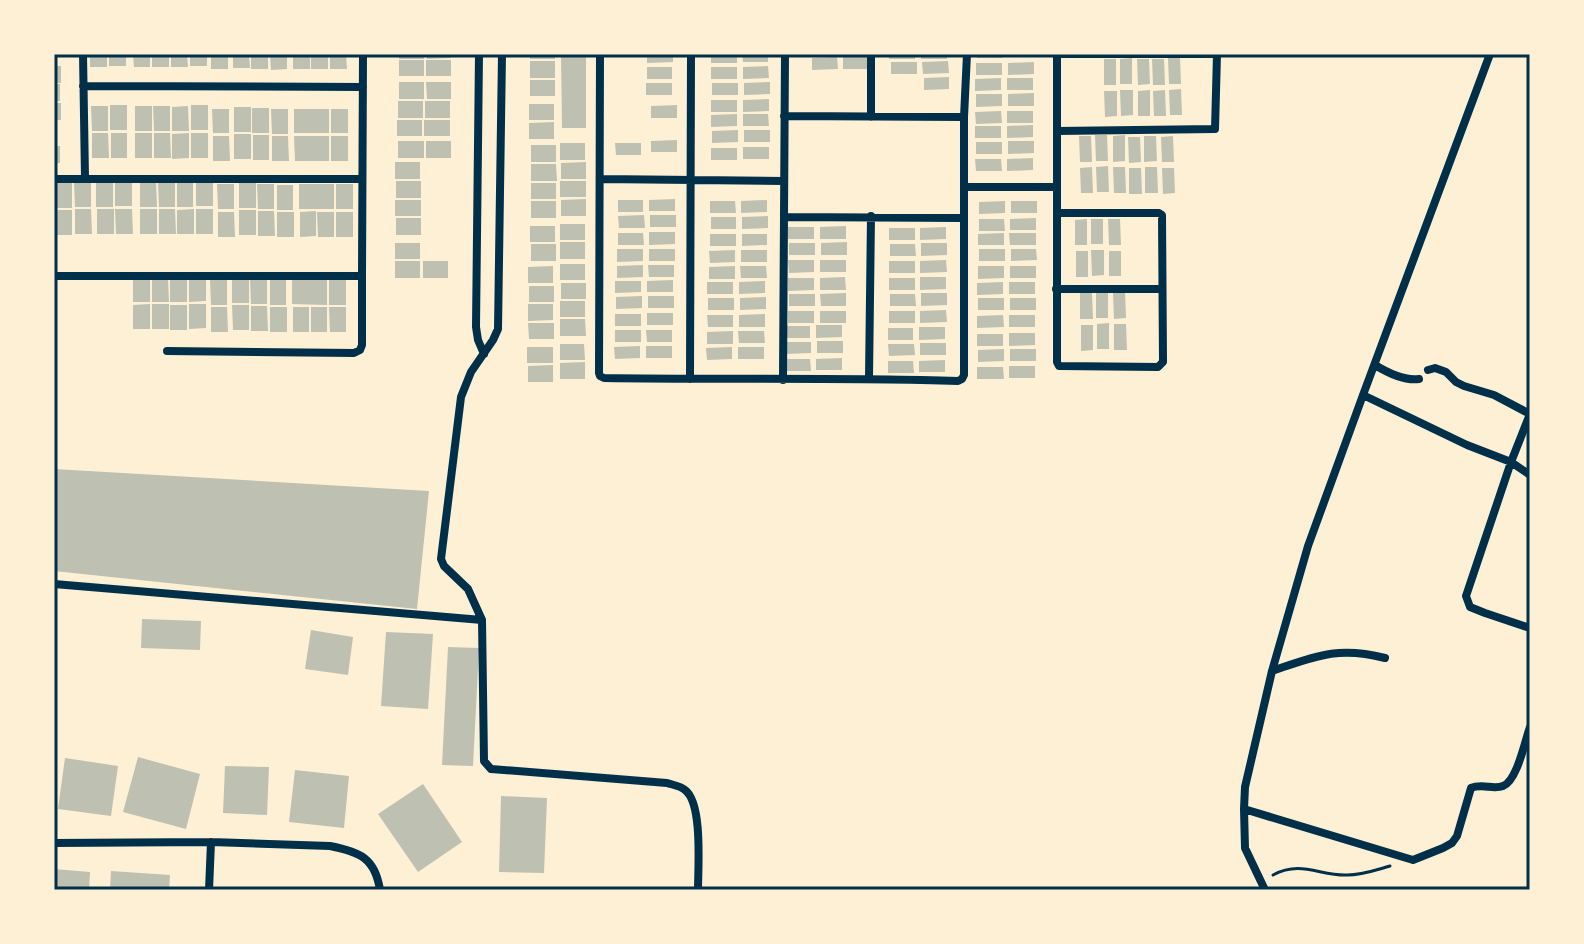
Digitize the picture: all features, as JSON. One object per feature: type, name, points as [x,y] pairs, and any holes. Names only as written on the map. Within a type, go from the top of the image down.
[{"type":"street","points":[[83,54],[85,178]]},
{"type":"street","points":[[167,351],[354,353],[360,350],[363,54]]},
{"type":"street","points":[[479,54],[476,327],[484,354]]},
{"type":"street","points":[[502,54],[498,329],[471,372],[461,397],[441,559],[444,566],[468,589],[482,620],[484,761],[491,769],[667,783],[685,789],[694,801],[697,818],[698,890]]},
{"type":"street","points":[[600,54],[600,376],[958,381],[962,379],[967,54]]},
{"type":"street","points":[[690,379],[691,54]]},
{"type":"street","points":[[783,380],[785,54]]},
{"type":"street","points":[[871,54],[871,117]]},
{"type":"street","points":[[1057,131],[1215,129],[1217,54],[1057,54],[1056,289],[1057,362],[1063,367],[1161,365],[1163,219],[1159,213],[1057,213]]},
{"type":"street","points":[[1262,886],[1245,848],[1245,787],[1272,671],[1308,546],[1490,54]]},
{"type":"street","points":[[83,86],[363,87]]},
{"type":"street","points":[[784,116],[964,117]]},
{"type":"street","points":[[54,179],[362,179]]},
{"type":"street","points":[[600,179],[784,181]]},
{"type":"street","points":[[964,187],[1057,187]]},
{"type":"street","points":[[869,378],[871,216]]},
{"type":"street","points":[[784,217],[964,218]]},
{"type":"street","points":[[54,276],[362,276]]},
{"type":"street","points":[[1056,289],[1162,289]]},
{"type":"street","points":[[1375,365],[1407,379],[1419,379]]},
{"type":"street","points":[[1428,370],[1435,368],[1446,372],[1456,382],[1494,395],[1530,414],[1466,596],[1470,607],[1530,628]]},
{"type":"street","points":[[1363,395],[1456,440],[1511,462],[1530,475]]},
{"type":"street","points":[[54,584],[482,620]]},
{"type":"street","points":[[1272,671],[1335,652],[1351,651],[1385,658]]},
{"type":"street","points":[[1244,809],[1413,860],[1452,843],[1457,836],[1471,788],[1503,786],[1511,780],[1530,727]]},
{"type":"street","points":[[54,843],[211,842],[330,846],[348,849],[371,863],[378,875],[380,890]]},
{"type":"street","points":[[209,890],[211,842]]},
{"type":"path","points":[[1262,886],[1287,869],[1311,869],[1345,876],[1390,866]]},
{"type":"building","points":[[90,54],[107,54],[107,67],[90,67]]},
{"type":"building","points":[[109,54],[126,54],[126,66],[109,66]]},
{"type":"building","points":[[133,54],[150,54],[150,67],[134,67]]},
{"type":"building","points":[[152,54],[169,54],[169,67],[152,67]]},
{"type":"building","points":[[171,54],[187,54],[188,67],[171,67]]},
{"type":"building","points":[[190,54],[207,54],[207,66],[190,66]]},
{"type":"building","points":[[211,54],[228,54],[228,69],[211,69]]},
{"type":"building","points":[[233,54],[249,54],[250,68],[233,68]]},
{"type":"building","points":[[251,54],[268,54],[268,69],[251,69]]},
{"type":"building","points":[[270,54],[287,54],[287,69],[271,70]]},
{"type":"building","points":[[293,54],[310,54],[310,69],[293,69]]},
{"type":"building","points":[[311,54],[328,54],[328,69],[311,69]]},
{"type":"building","points":[[330,54],[346,54],[347,69],[330,69]]},
{"type":"building","points":[[399,54],[424,54],[424,59],[399,59]]},
{"type":"building","points":[[426,54],[451,54],[451,58],[427,59]]},
{"type":"building","points":[[530,54],[555,54],[555,59],[530,59]]},
{"type":"building","points":[[561,54],[586,54],[586,128],[562,128]]},
{"type":"building","points":[[647,54],[673,54],[673,62],[647,63]]},
{"type":"building","points":[[711,54],[737,54],[737,63],[711,63]]},
{"type":"building","points":[[742,54],[768,54],[768,62],[743,62]]},
{"type":"building","points":[[889,54],[915,54],[915,59],[889,59]]},
{"type":"building","points":[[921,54],[946,54],[947,59],[921,59]]},
{"type":"building","points":[[977,54],[1003,54],[1003,58],[977,58]]},
{"type":"building","points":[[837,57],[838,69],[812,70],[812,58]]},
{"type":"building","points":[[843,57],[869,57],[869,69],[843,69]]},
{"type":"building","points":[[1132,58],[1132,84],[1120,84],[1120,59]]},
{"type":"building","points":[[1168,58],[1180,58],[1181,84],[1169,84]]},
{"type":"building","points":[[1104,59],[1116,59],[1116,85],[1104,85]]},
{"type":"building","points":[[1137,59],[1149,59],[1150,84],[1138,85]]},
{"type":"building","points":[[1152,59],[1164,59],[1165,85],[1153,85]]},
{"type":"building","points":[[399,60],[424,60],[424,76],[399,76]]},
{"type":"building","points":[[426,60],[451,60],[451,76],[426,76]]},
{"type":"building","points":[[530,61],[555,61],[555,78],[530,78]]},
{"type":"building","points":[[948,61],[949,73],[923,74],[922,62]]},
{"type":"building","points":[[891,62],[917,62],[917,74],[891,74]]},
{"type":"building","points":[[1034,62],[1034,74],[1008,75],[1008,63]]},
{"type":"building","points":[[976,63],[1002,63],[1002,75],[976,75]]},
{"type":"building","points":[[54,66],[61,66],[61,83],[54,83]]},
{"type":"building","points":[[768,66],[769,78],[743,79],[743,67]]},
{"type":"building","points":[[647,67],[672,67],[672,79],[647,79]]},
{"type":"building","points":[[711,67],[737,67],[737,79],[711,79]]},
{"type":"building","points":[[949,77],[949,89],[924,90],[924,78]]},
{"type":"building","points":[[1001,78],[1001,90],[975,91],[975,79]]},
{"type":"building","points":[[1007,78],[1033,78],[1033,90],[1007,90]]},
{"type":"building","points":[[530,80],[555,80],[555,96],[530,96]]},
{"type":"building","points":[[399,82],[424,82],[424,99],[399,99]]},
{"type":"building","points":[[426,82],[451,82],[451,99],[427,99]]},
{"type":"building","points":[[770,82],[770,94],[744,95],[744,83]]},
{"type":"building","points":[[646,83],[672,83],[672,95],[646,95]]},
{"type":"building","points":[[712,83],[738,83],[738,95],[712,95]]},
{"type":"building","points":[[54,84],[60,84],[60,101],[54,101]]},
{"type":"building","points":[[1181,89],[1182,115],[1170,115],[1169,90]]},
{"type":"building","points":[[1120,90],[1133,90],[1133,115],[1121,116]]},
{"type":"building","points":[[1150,90],[1150,116],[1138,116],[1138,91]]},
{"type":"building","points":[[1165,90],[1166,116],[1154,116],[1153,91]]},
{"type":"building","points":[[1104,91],[1117,91],[1117,116],[1105,117]]},
{"type":"building","points":[[1034,93],[1034,106],[1008,106],[1008,94]]},
{"type":"building","points":[[976,94],[1002,94],[1002,106],[976,107]]},
{"type":"building","points":[[769,99],[769,111],[743,112],[743,100]]},
{"type":"building","points":[[711,100],[737,100],[737,112],[711,112]]},
{"type":"building","points":[[398,101],[423,101],[423,118],[398,118]]},
{"type":"building","points":[[425,101],[450,101],[450,118],[425,118]]},
{"type":"building","points":[[54,103],[61,103],[61,120],[54,120]]},
{"type":"building","points":[[529,104],[554,104],[554,120],[529,120]]},
{"type":"building","points":[[110,105],[127,105],[127,130],[110,130]]},
{"type":"building","points":[[191,105],[208,105],[208,130],[191,130]]},
{"type":"building","points":[[677,105],[677,118],[651,118],[651,106]]},
{"type":"building","points":[[91,106],[108,106],[108,131],[92,131]]},
{"type":"building","points":[[135,106],[152,106],[152,131],[135,131]]},
{"type":"building","points":[[153,106],[170,106],[170,131],[154,131]]},
{"type":"building","points":[[188,106],[189,131],[172,131],[172,107]]},
{"type":"building","points":[[234,107],[251,107],[251,132],[234,132]]},
{"type":"building","points":[[252,108],[269,108],[269,133],[252,133]]},
{"type":"building","points":[[212,109],[229,109],[229,133],[213,133]]},
{"type":"building","points":[[271,109],[288,109],[288,134],[272,134]]},
{"type":"building","points":[[294,109],[329,109],[329,133],[294,133]]},
{"type":"building","points":[[331,109],[348,109],[348,133],[331,133]]},
{"type":"building","points":[[1001,111],[1002,123],[976,124],[975,112]]},
{"type":"building","points":[[1007,111],[1033,111],[1033,123],[1007,123]]},
{"type":"building","points":[[737,114],[737,126],[711,127],[711,115]]},
{"type":"building","points":[[743,114],[768,114],[769,126],[743,126]]},
{"type":"building","points":[[397,120],[422,120],[422,136],[397,136]]},
{"type":"building","points":[[424,120],[450,120],[450,136],[424,136]]},
{"type":"building","points":[[554,122],[554,139],[529,139],[529,123]]},
{"type":"building","points":[[1033,125],[1033,137],[1007,138],[1007,126]]},
{"type":"building","points":[[975,126],[1001,126],[1001,138],[975,138]]},
{"type":"building","points":[[738,130],[738,142],[712,143],[712,131]]},
{"type":"building","points":[[744,130],[770,130],[770,142],[744,142]]},
{"type":"building","points":[[92,133],[108,133],[109,158],[92,158]]},
{"type":"building","points":[[111,133],[127,133],[127,158],[111,158]]},
{"type":"building","points":[[135,133],[152,133],[152,158],[135,158]]},
{"type":"building","points":[[154,133],[170,133],[171,158],[154,158]]},
{"type":"building","points":[[189,133],[189,158],[172,159],[172,134]]},
{"type":"building","points":[[191,133],[208,133],[208,158],[191,158]]},
{"type":"building","points":[[234,134],[251,134],[251,159],[234,159]]},
{"type":"building","points":[[253,135],[269,135],[269,160],[253,160]]},
{"type":"building","points":[[1095,135],[1107,135],[1108,161],[1096,161]]},
{"type":"building","points":[[1125,135],[1125,161],[1113,162],[1113,136]]},
{"type":"building","points":[[213,136],[229,136],[230,161],[213,161]]},
{"type":"building","points":[[272,136],[288,136],[289,161],[272,161]]},
{"type":"building","points":[[294,136],[329,136],[329,161],[295,161]]},
{"type":"building","points":[[331,136],[348,136],[348,161],[331,161]]},
{"type":"building","points":[[1079,136],[1091,136],[1092,162],[1080,162]]},
{"type":"building","points":[[1144,136],[1156,136],[1157,161],[1144,162]]},
{"type":"building","points":[[1173,136],[1174,162],[1162,162],[1161,137]]},
{"type":"building","points":[[1128,137],[1140,137],[1141,162],[1129,163]]},
{"type":"building","points":[[677,140],[677,152],[651,152],[651,141]]},
{"type":"building","points":[[398,141],[424,141],[424,158],[398,158]]},
{"type":"building","points":[[426,141],[451,141],[451,158],[426,158]]},
{"type":"building","points":[[1008,141],[1034,141],[1034,153],[1008,154]]},
{"type":"building","points":[[976,142],[1002,142],[1002,154],[976,154]]},
{"type":"building","points":[[560,143],[585,143],[585,160],[560,160]]},
{"type":"building","points":[[615,143],[641,143],[641,155],[616,155]]},
{"type":"building","points":[[531,145],[556,145],[556,162],[531,162]]},
{"type":"building","points":[[54,146],[60,146],[60,163],[54,163]]},
{"type":"building","points":[[743,147],[769,147],[769,159],[743,159]]},
{"type":"building","points":[[711,148],[737,148],[737,160],[711,160]]},
{"type":"building","points":[[1033,158],[1033,170],[1007,171],[1007,159]]},
{"type":"building","points":[[975,159],[1001,159],[1002,171],[976,171]]},
{"type":"building","points":[[395,162],[420,162],[420,179],[395,179]]},
{"type":"building","points":[[586,162],[586,179],[561,179],[561,163]]},
{"type":"building","points":[[531,164],[556,164],[557,181],[531,181]]},
{"type":"building","points":[[1108,166],[1109,192],[1097,192],[1096,167]]},
{"type":"building","points":[[1092,167],[1093,193],[1081,193],[1080,168]]},
{"type":"building","points":[[1113,167],[1125,167],[1126,193],[1114,193]]},
{"type":"building","points":[[1145,167],[1157,167],[1158,193],[1145,193]]},
{"type":"building","points":[[1129,168],[1141,168],[1142,194],[1129,194]]},
{"type":"building","points":[[1162,168],[1174,168],[1175,193],[1163,194]]},
{"type":"building","points":[[115,181],[132,181],[132,206],[115,206]]},
{"type":"building","points":[[196,181],[213,181],[213,206],[196,206]]},
{"type":"building","points":[[396,181],[421,181],[421,198],[396,198]]},
{"type":"building","points":[[560,181],[586,181],[586,197],[560,197]]},
{"type":"building","points":[[74,182],[91,182],[91,207],[75,207]]},
{"type":"building","points":[[96,182],[113,182],[113,207],[96,207]]},
{"type":"building","points":[[140,182],[156,182],[157,207],[140,207]]},
{"type":"building","points":[[158,182],[175,182],[175,207],[159,207]]},
{"type":"building","points":[[177,182],[193,182],[193,207],[177,207]]},
{"type":"building","points":[[55,183],[72,183],[72,208],[55,208]]},
{"type":"building","points":[[239,183],[256,183],[256,208],[239,208]]},
{"type":"building","points":[[531,183],[556,183],[556,199],[531,199]]},
{"type":"building","points":[[217,184],[234,184],[234,209],[218,209]]},
{"type":"building","points":[[257,184],[274,184],[274,209],[258,209]]},
{"type":"building","points":[[299,184],[334,184],[334,209],[299,209]]},
{"type":"building","points":[[336,184],[353,184],[353,209],[336,209]]},
{"type":"building","points":[[277,185],[293,185],[293,210],[277,210]]},
{"type":"building","points":[[586,199],[586,216],[561,216],[561,200]]},
{"type":"building","points":[[675,199],[675,211],[649,211],[649,200]]},
{"type":"building","points":[[395,200],[421,200],[421,216],[395,216]]},
{"type":"building","points":[[618,200],[643,200],[643,212],[618,212]]},
{"type":"building","points":[[767,200],[767,212],[741,213],[741,201]]},
{"type":"building","points":[[531,201],[556,201],[556,218],[531,218]]},
{"type":"building","points":[[710,201],[735,201],[736,213],[710,213]]},
{"type":"building","points":[[1005,201],[1005,213],[979,214],[979,202]]},
{"type":"building","points":[[1011,201],[1037,201],[1037,213],[1011,213]]},
{"type":"building","points":[[75,209],[91,209],[92,234],[75,234]]},
{"type":"building","points":[[97,209],[114,209],[114,234],[97,234]]},
{"type":"building","points":[[115,209],[132,209],[133,234],[116,234]]},
{"type":"building","points":[[140,209],[157,209],[157,234],[140,234]]},
{"type":"building","points":[[159,209],[175,209],[176,234],[159,234]]},
{"type":"building","points":[[194,209],[194,234],[177,234],[177,210]]},
{"type":"building","points":[[196,209],[213,209],[213,234],[196,234]]},
{"type":"building","points":[[56,210],[72,210],[72,235],[56,235]]},
{"type":"building","points":[[239,210],[256,210],[256,235],[239,235]]},
{"type":"building","points":[[258,211],[274,211],[275,236],[258,236]]},
{"type":"building","points":[[316,211],[316,236],[300,237],[300,212]]},
{"type":"building","points":[[218,212],[234,212],[235,237],[218,237]]},
{"type":"building","points":[[277,212],[294,212],[294,237],[277,237]]},
{"type":"building","points":[[317,212],[334,212],[334,237],[318,237]]},
{"type":"building","points":[[336,212],[353,212],[353,237],[336,237]]},
{"type":"building","points":[[644,215],[645,228],[619,228],[618,216]]},
{"type":"building","points":[[650,215],[676,215],[676,227],[650,227]]},
{"type":"building","points":[[768,216],[768,228],[742,229],[742,217]]},
{"type":"building","points":[[711,217],[736,217],[736,229],[711,229]]},
{"type":"building","points":[[396,218],[421,218],[421,235],[396,235]]},
{"type":"building","points":[[1036,218],[1036,230],[1010,230],[1010,219]]},
{"type":"building","points":[[979,219],[1004,219],[1005,231],[979,231]]},
{"type":"building","points":[[1087,219],[1087,245],[1075,245],[1075,220]]},
{"type":"building","points":[[1091,219],[1103,219],[1103,244],[1091,244]]},
{"type":"building","points":[[1108,219],[1120,219],[1121,245],[1109,245]]},
{"type":"building","points":[[560,224],[585,224],[585,240],[560,240]]},
{"type":"building","points":[[530,226],[555,226],[555,242],[530,242]]},
{"type":"building","points":[[846,226],[846,239],[820,239],[820,227]]},
{"type":"building","points":[[788,227],[814,227],[814,239],[788,239]]},
{"type":"building","points":[[946,227],[946,239],[920,240],[920,228]]},
{"type":"building","points":[[889,228],[915,228],[915,240],[889,240]]},
{"type":"building","points":[[649,232],[675,232],[675,244],[649,245]]},
{"type":"building","points":[[618,233],[643,233],[644,245],[618,245]]},
{"type":"building","points":[[1004,233],[1004,245],[978,245],[978,234]]},
{"type":"building","points":[[1009,233],[1036,233],[1036,245],[1010,245]]},
{"type":"building","points":[[710,234],[736,234],[736,246],[710,246]]},
{"type":"building","points":[[742,234],[767,234],[767,245],[742,246]]},
{"type":"building","points":[[560,242],[585,242],[585,259],[560,259]]},
{"type":"building","points":[[847,242],[847,255],[821,255],[821,243]]},
{"type":"building","points":[[395,243],[420,243],[420,259],[395,259]]},
{"type":"building","points":[[789,243],[815,243],[815,255],[789,255]]},
{"type":"building","points":[[921,243],[947,243],[947,255],[921,256]]},
{"type":"building","points":[[531,244],[556,244],[556,261],[531,261]]},
{"type":"building","points":[[890,244],[915,244],[916,256],[890,256]]},
{"type":"building","points":[[617,249],[643,249],[643,261],[617,262]]},
{"type":"building","points":[[649,249],[675,249],[675,261],[649,261]]},
{"type":"building","points":[[979,249],[1005,249],[1005,261],[979,261]]},
{"type":"building","points":[[1011,249],[1036,249],[1037,260],[1011,261]]},
{"type":"building","points":[[735,250],[735,262],[710,263],[709,251]]},
{"type":"building","points":[[741,250],[767,250],[767,262],[741,262]]},
{"type":"building","points":[[1091,250],[1104,250],[1104,275],[1092,276]]},
{"type":"building","points":[[1076,251],[1088,251],[1088,277],[1076,277]]},
{"type":"building","points":[[1109,251],[1121,251],[1121,276],[1109,276]]},
{"type":"building","points":[[788,260],[814,260],[814,272],[789,273]]},
{"type":"building","points":[[820,260],[846,260],[846,272],[820,272]]},
{"type":"building","points":[[946,260],[947,272],[920,273],[920,261]]},
{"type":"building","points":[[395,261],[420,261],[420,278],[395,278]]},
{"type":"building","points":[[423,261],[448,261],[448,278],[423,278]]},
{"type":"building","points":[[889,261],[915,261],[915,273],[889,273]]},
{"type":"building","points":[[560,264],[585,264],[585,280],[560,280]]},
{"type":"building","points":[[643,265],[643,277],[617,278],[617,266]]},
{"type":"building","points":[[648,265],[674,265],[674,277],[649,277]]},
{"type":"building","points":[[553,266],[553,283],[528,283],[528,267]]},
{"type":"building","points":[[735,266],[735,279],[709,279],[709,267]]},
{"type":"building","points":[[740,266],[766,266],[767,278],[741,278]]},
{"type":"building","points":[[978,266],[1004,266],[1004,278],[978,279]]},
{"type":"building","points":[[1010,266],[1036,266],[1036,278],[1010,278]]},
{"type":"building","points":[[206,276],[206,301],[189,302],[189,277]]},
{"type":"building","points":[[133,277],[150,277],[150,302],[133,302]]},
{"type":"building","points":[[152,277],[168,277],[169,302],[152,302]]},
{"type":"building","points":[[170,277],[187,277],[187,302],[170,302]]},
{"type":"building","points":[[845,277],[846,290],[820,290],[820,278]]},
{"type":"building","points":[[920,277],[946,277],[946,289],[920,290]]},
{"type":"building","points":[[232,278],[249,278],[249,303],[232,303]]},
{"type":"building","points":[[788,278],[814,278],[814,290],[788,291]]},
{"type":"building","points":[[889,278],[915,278],[915,290],[889,290]]},
{"type":"building","points":[[250,279],[267,279],[267,304],[251,304]]},
{"type":"building","points":[[292,279],[327,280],[327,305],[292,304]]},
{"type":"building","points":[[210,280],[227,280],[227,305],[211,305]]},
{"type":"building","points":[[270,280],[286,280],[286,305],[270,305]]},
{"type":"building","points":[[329,280],[346,280],[346,305],[329,305]]},
{"type":"building","points":[[673,280],[673,292],[647,292],[647,281]]},
{"type":"building","points":[[615,281],[641,281],[641,292],[615,293]]},
{"type":"building","points":[[765,281],[765,293],[739,294],[739,282]]},
{"type":"building","points":[[707,282],[733,282],[733,294],[707,294]]},
{"type":"building","points":[[1003,282],[1003,294],[977,295],[977,283]]},
{"type":"building","points":[[1009,282],[1035,282],[1035,294],[1009,294]]},
{"type":"building","points":[[561,283],[586,283],[586,299],[561,299]]},
{"type":"building","points":[[529,286],[554,286],[554,302],[529,302]]},
{"type":"building","points":[[1096,292],[1108,292],[1108,318],[1096,318]]},
{"type":"building","points":[[1125,292],[1126,318],[1114,319],[1113,293]]},
{"type":"building","points":[[846,293],[846,306],[821,306],[820,294]]},
{"type":"building","points":[[921,293],[947,293],[947,305],[921,306]]},
{"type":"building","points":[[1080,293],[1092,293],[1093,319],[1080,319]]},
{"type":"building","points":[[789,294],[815,294],[815,306],[789,306]]},
{"type":"building","points":[[890,294],[915,294],[916,306],[890,306]]},
{"type":"building","points":[[642,296],[642,308],[616,309],[616,297]]},
{"type":"building","points":[[648,296],[674,296],[674,308],[648,308]]},
{"type":"building","points":[[766,297],[766,309],[740,310],[740,298]]},
{"type":"building","points":[[708,298],[734,298],[734,310],[708,310]]},
{"type":"building","points":[[978,298],[1004,298],[1004,310],[978,310]]},
{"type":"building","points":[[1010,298],[1036,298],[1036,310],[1010,310]]},
{"type":"building","points":[[560,301],[585,301],[585,317],[560,317]]},
{"type":"building","points":[[150,304],[150,329],[133,329],[133,305]]},
{"type":"building","points":[[152,304],[169,304],[169,329],[152,329]]},
{"type":"building","points":[[189,304],[206,304],[206,328],[189,329]]},
{"type":"building","points":[[528,304],[553,304],[553,320],[528,321]]},
{"type":"building","points":[[170,305],[187,305],[187,330],[170,330]]},
{"type":"building","points":[[232,305],[249,305],[249,330],[233,330]]},
{"type":"building","points":[[251,306],[267,306],[268,331],[251,331]]},
{"type":"building","points":[[211,307],[227,307],[228,332],[211,332]]},
{"type":"building","points":[[270,307],[287,307],[287,332],[270,332]]},
{"type":"building","points":[[293,307],[309,307],[309,332],[293,332]]},
{"type":"building","points":[[311,307],[327,307],[327,332],[311,332]]},
{"type":"building","points":[[329,307],[346,307],[346,332],[330,332]]},
{"type":"building","points":[[946,310],[947,322],[920,323],[920,311]]},
{"type":"building","points":[[788,311],[814,311],[814,323],[788,323]]},
{"type":"building","points":[[820,311],[846,311],[846,323],[820,323]]},
{"type":"building","points":[[889,311],[915,311],[915,323],[889,323]]},
{"type":"building","points":[[647,313],[673,313],[673,325],[647,325]]},
{"type":"building","points":[[615,314],[641,314],[641,326],[615,326]]},
{"type":"building","points":[[765,314],[765,327],[739,327],[739,315]]},
{"type":"building","points":[[707,315],[733,315],[733,327],[708,327]]},
{"type":"building","points":[[1003,315],[1004,327],[977,328],[977,316]]},
{"type":"building","points":[[1009,315],[1035,315],[1035,327],[1009,327]]},
{"type":"building","points":[[560,319],[585,319],[586,336],[560,336]]},
{"type":"building","points":[[528,323],[554,323],[554,339],[529,339]]},
{"type":"building","points":[[1109,323],[1109,349],[1097,349],[1097,324]]},
{"type":"building","points":[[1114,324],[1126,324],[1127,350],[1114,350]]},
{"type":"building","points":[[816,325],[842,325],[842,337],[816,338]]},
{"type":"building","points":[[1081,325],[1093,325],[1093,350],[1081,351]]},
{"type":"building","points":[[784,326],[810,326],[810,338],[785,338]]},
{"type":"building","points":[[919,327],[945,327],[945,339],[919,340]]},
{"type":"building","points":[[888,328],[913,328],[913,340],[888,340]]},
{"type":"building","points":[[615,330],[641,330],[641,342],[615,342]]},
{"type":"building","points":[[646,330],[672,330],[672,342],[647,342]]},
{"type":"building","points":[[733,331],[733,344],[707,344],[707,332]]},
{"type":"building","points":[[738,331],[764,331],[765,343],[739,343]]},
{"type":"building","points":[[1009,333],[1035,333],[1035,345],[1009,346]]},
{"type":"building","points":[[977,334],[1003,334],[1003,346],[977,346]]},
{"type":"building","points":[[817,341],[843,341],[843,353],[817,353]]},
{"type":"building","points":[[786,342],[811,342],[811,353],[786,354]]},
{"type":"building","points":[[920,343],[946,343],[946,355],[920,355]]},
{"type":"building","points":[[560,344],[584,344],[585,360],[560,360]]},
{"type":"building","points":[[888,344],[914,344],[915,355],[889,356]]},
{"type":"building","points":[[640,346],[640,358],[615,359],[614,347]]},
{"type":"building","points":[[646,346],[672,346],[672,358],[646,358]]},
{"type":"building","points":[[527,347],[553,347],[553,363],[527,363]]},
{"type":"building","points":[[732,347],[732,359],[707,360],[706,348]]},
{"type":"building","points":[[738,347],[764,347],[764,359],[738,359]]},
{"type":"building","points":[[1004,349],[1004,361],[978,362],[978,350]]},
{"type":"building","points":[[1010,349],[1036,349],[1036,361],[1010,361]]},
{"type":"building","points":[[842,358],[842,370],[816,370],[816,359]]},
{"type":"building","points":[[785,359],[810,359],[811,371],[785,371]]},
{"type":"building","points":[[945,360],[945,372],[919,372],[919,361]]},
{"type":"building","points":[[888,361],[913,361],[914,373],[888,373]]},
{"type":"building","points":[[585,362],[585,379],[560,379],[560,363]]},
{"type":"building","points":[[553,365],[553,382],[528,382],[528,366]]},
{"type":"building","points":[[1009,366],[1035,366],[1035,378],[1009,378]]},
{"type":"building","points":[[977,367],[1003,367],[1004,379],[977,379]]},
{"type":"building","points":[[54,469],[429,491],[417,609],[54,571]]},
{"type":"building","points":[[142,619],[201,621],[200,650],[141,648]]},
{"type":"building","points":[[311,630],[353,637],[348,675],[305,669]]},
{"type":"building","points":[[386,632],[433,634],[428,709],[381,706]]},
{"type":"building","points":[[448,647],[479,648],[473,766],[442,765]]},
{"type":"building","points":[[138,757],[200,774],[186,829],[123,812]]},
{"type":"building","points":[[65,758],[118,766],[111,816],[58,809]]},
{"type":"building","points":[[225,766],[269,767],[267,815],[223,813]]},
{"type":"building","points":[[295,770],[349,776],[344,828],[289,822]]},
{"type":"building","points":[[423,784],[462,842],[418,872],[378,814]]},
{"type":"building","points":[[501,796],[547,798],[544,873],[499,872]]},
{"type":"building","points":[[54,869],[90,872],[89,890],[54,890]]},
{"type":"building","points":[[111,871],[170,875],[169,890],[110,890]]}]
